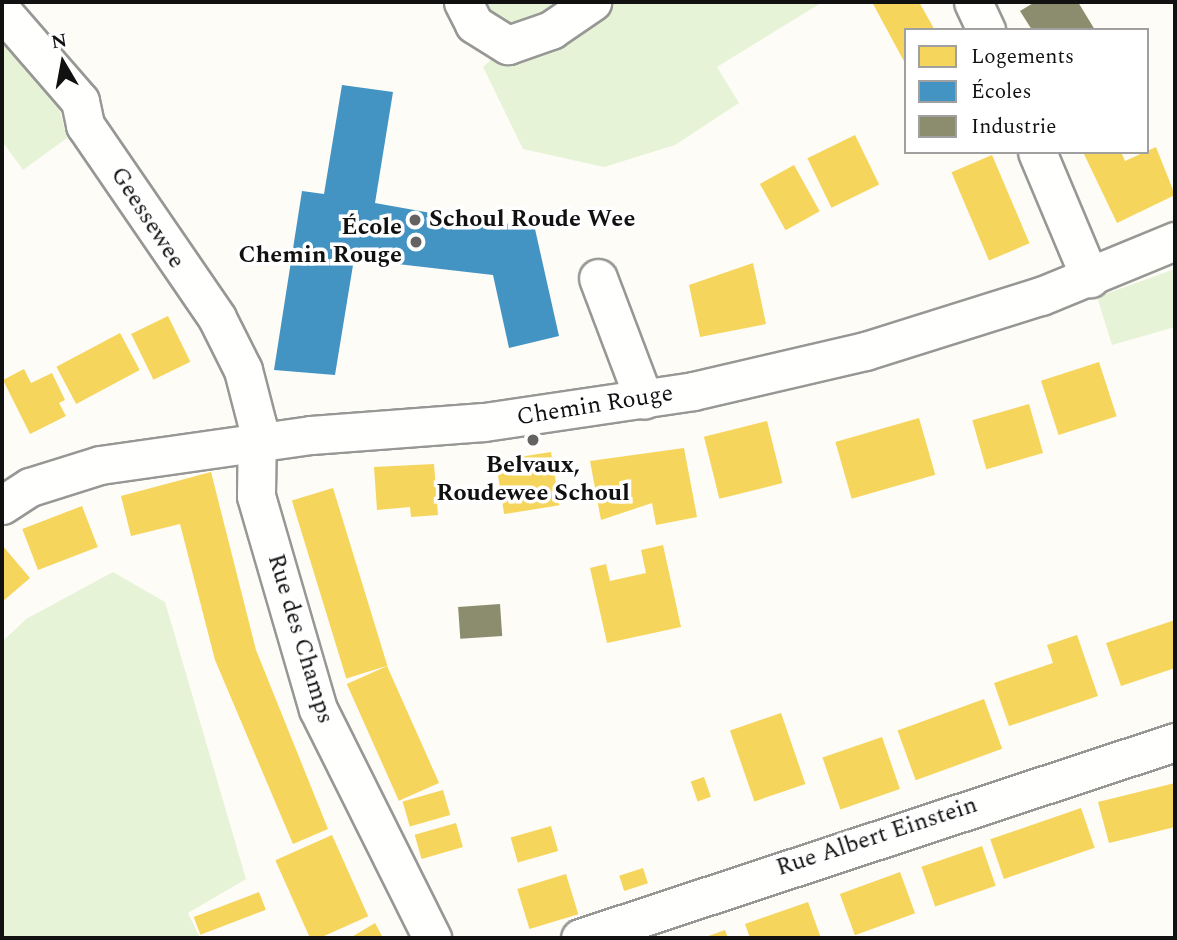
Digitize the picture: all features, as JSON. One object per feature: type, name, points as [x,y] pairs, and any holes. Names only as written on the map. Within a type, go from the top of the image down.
[{"type":"street","points":[[463,2],[474,23],[508,45],[551,30],[592,2]]},
{"type":"street","name":"Geessewee","points":[[2,11],[80,101],[85,125],[217,318],[253,395],[253,443]]},
{"type":"street","points":[[1038,154],[1090,278]]},
{"type":"street","name":"Chemin Rouge","points":[[2,505],[30,487],[100,465],[253,443],[644,400],[865,351],[1090,278],[1175,241]]},
{"type":"street","points":[[598,278],[644,400]]},
{"type":"street","name":"Rue des Champs","points":[[253,443],[256,496],[318,709],[432,938]]},
{"type":"street","name":"Rue Albert Einstein","points":[[580,938],[1175,742]]},
{"type":"green space","points":[[463,2],[821,3],[717,67],[739,103],[675,145],[604,167],[523,149],[483,67],[507,45]]},
{"type":"green space","points":[[2,39],[57,100],[67,138],[23,170],[2,141]]},
{"type":"green space","points":[[1175,269],[1175,327],[1112,345],[1097,297]]},
{"type":"green space","points":[[113,572],[165,602],[246,879],[188,913],[200,938],[2,938],[2,642],[26,619]]},
{"type":"building: Logements","points":[[872,2],[919,2],[932,25],[933,28],[904,28],[904,61]]},
{"type":"building: Logements","points":[[855,135],[879,184],[831,208],[807,158]]},
{"type":"building: Logements","points":[[1156,147],[1175,195],[1117,223],[1084,154],[1122,154],[1125,161],[1140,154],[1149,154],[1149,150]]},
{"type":"building: Logements","points":[[992,155],[1030,243],[989,261],[951,172]]},
{"type":"building: Logements","points":[[794,165],[820,211],[786,230],[760,184]]},
{"type":"building: Logements","points":[[753,263],[766,324],[700,337],[689,285]]},
{"type":"building: Logements","points":[[168,316],[190,362],[154,380],[131,334]]},
{"type":"building: Logements","points":[[120,333],[140,370],[76,404],[56,367]]},
{"type":"building: Logements","points":[[1099,362],[1117,416],[1059,435],[1041,381]]},
{"type":"building: Logements","points":[[24,369],[31,383],[52,373],[65,400],[59,403],[66,416],[30,434],[3,380]]},
{"type":"building: Logements","points":[[1029,404],[1043,453],[986,469],[972,420]]},
{"type":"building: Logements","points":[[919,418],[935,475],[852,499],[835,442]]},
{"type":"building: Logements","points":[[767,421],[782,483],[719,499],[704,437]]},
{"type":"building: Logements","points":[[684,448],[697,517],[656,525],[652,503],[601,520],[590,461]]},
{"type":"building: Logements","points":[[551,452],[559,505],[504,514],[496,461]]},
{"type":"building: Logements","points":[[434,464],[438,515],[411,517],[410,507],[377,510],[374,467]]},
{"type":"building: Logements","points":[[211,472],[256,650],[328,829],[293,844],[215,660],[180,524],[131,536],[121,496]]},
{"type":"building: Logements","points":[[333,488],[387,666],[346,678],[292,501]]},
{"type":"building: Logements","points":[[82,506],[98,547],[38,570],[22,529]]},
{"type":"building: Logements","points":[[2,545],[30,578],[2,602]]},
{"type":"building: Logements","points":[[663,545],[681,627],[607,643],[590,568],[606,564],[610,581],[646,573],[641,550]]},
{"type":"building: Logements","points":[[1175,620],[1175,668],[1121,686],[1106,643]]},
{"type":"building: Logements","points":[[1077,635],[1098,696],[1009,726],[994,683],[1053,663],[1047,645]]},
{"type":"building: Logements","points":[[387,666],[439,783],[399,801],[347,684]]},
{"type":"building: Logements","points":[[984,699],[1002,749],[916,780],[898,730]]},
{"type":"building: Logements","points":[[781,713],[805,784],[754,801],[730,731]]},
{"type":"building: Logements","points":[[882,737],[900,789],[840,810],[822,758]]},
{"type":"building: Logements","points":[[704,777],[711,797],[698,801],[691,782]]},
{"type":"building: Logements","points":[[1175,783],[1175,827],[1109,843],[1098,802]]},
{"type":"building: Logements","points":[[443,790],[450,815],[410,827],[403,802]]},
{"type":"building: Logements","points":[[1081,808],[1095,848],[1004,879],[990,839]]},
{"type":"building: Logements","points":[[456,823],[463,847],[422,859],[415,835]]},
{"type":"building: Logements","points":[[551,826],[558,851],[518,863],[511,838]]},
{"type":"building: Logements","points":[[332,835],[368,916],[319,938],[310,938],[275,860]]},
{"type":"building: Logements","points":[[982,846],[996,886],[935,907],[921,867]]},
{"type":"building: Logements","points":[[643,868],[648,883],[624,891],[619,876]]},
{"type":"building: Logements","points":[[900,872],[915,913],[855,935],[840,894]]},
{"type":"building: Logements","points":[[566,874],[578,914],[530,929],[517,889]]},
{"type":"building: Logements","points":[[259,892],[266,910],[200,935],[194,917]]},
{"type":"building: Logements","points":[[808,902],[821,938],[750,938],[745,924]]},
{"type":"building: Logements","points":[[375,923],[383,938],[350,938]]},
{"type":"building: Logements","points":[[725,930],[728,938],[703,938]]},
{"type":"building: Écoles","name":"École Chemin Rouge","points":[[342,85],[393,92],[375,203],[498,225],[533,220],[559,336],[509,348],[493,275],[354,259],[335,375],[274,370],[302,191],[324,194]]},
{"type":"building: Industrie","points":[[1035,2],[1078,2],[1094,28],[1031,28],[1020,11]]},
{"type":"building: Industrie","points":[[500,604],[502,636],[460,639],[458,607]]},
{"type":"place","name":"Schoul Roude Wee","points":[[415,220]]},
{"type":"place","name":"École Chemin Rouge","points":[[416,242]]},
{"type":"place","name":"Belvaux, Roudewee Schoul","points":[[533,440]]}]
